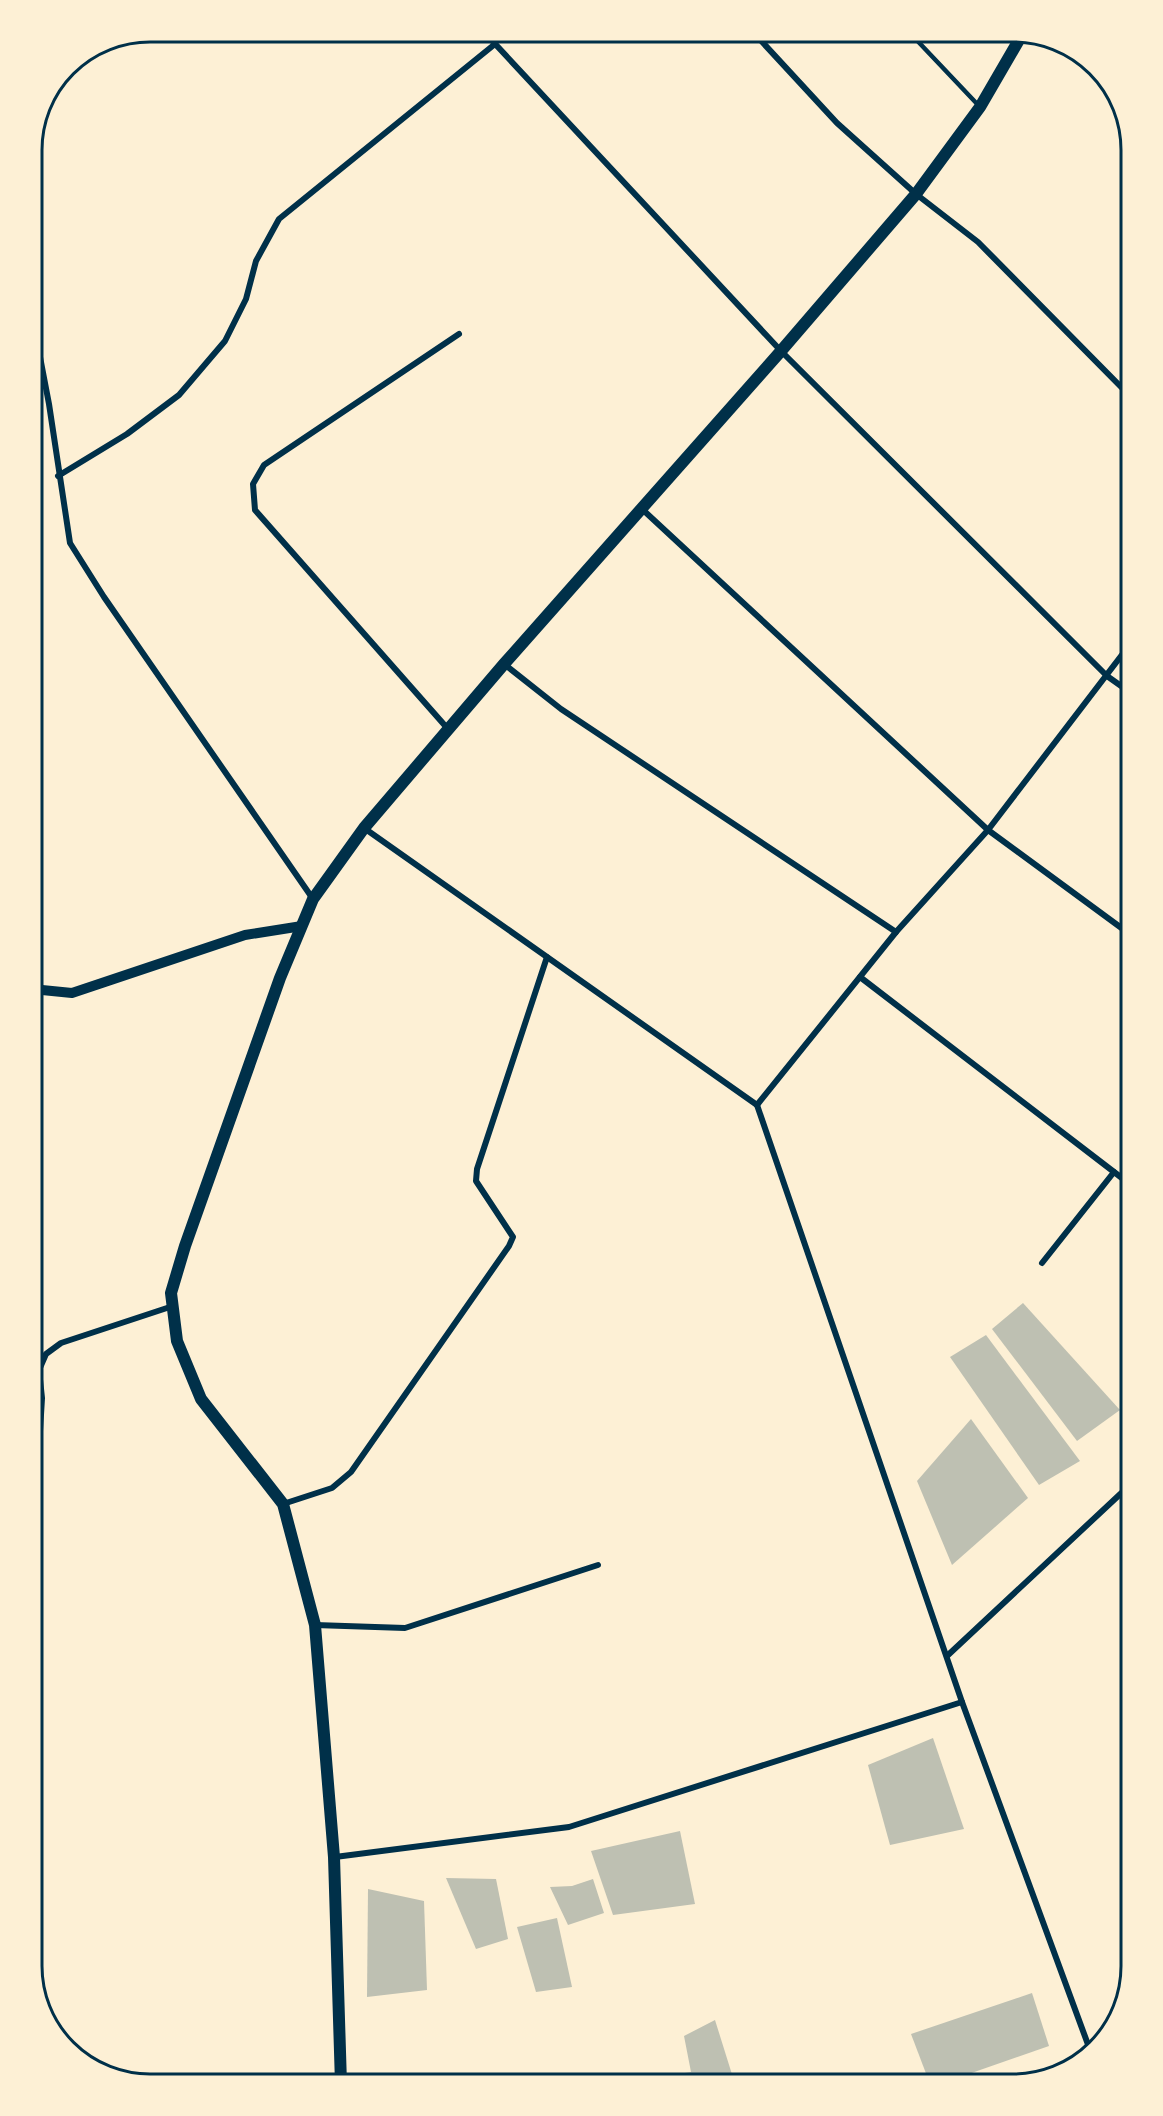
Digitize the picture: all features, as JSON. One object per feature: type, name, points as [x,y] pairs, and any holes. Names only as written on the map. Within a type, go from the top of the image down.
[{"type":"main road","points":[[341,2074],[334,1857],[315,1625],[283,1504],[201,1399],[177,1341],[171,1293],[185,1246],[280,978],[313,899],[364,828],[504,664],[781,351],[916,194],[980,107],[1018,42]]},
{"type":"street","points":[[762,42],[837,123],[916,194],[978,242],[1121,387]]},
{"type":"street","points":[[58,476],[127,435],[179,395],[225,341],[246,299],[256,261],[279,219],[495,44],[781,351],[1107,676],[1121,686]]},
{"type":"street","points":[[448,730],[255,510],[253,484],[264,465],[459,334]]},
{"type":"street","points":[[42,367],[70,543],[104,597],[313,899]]},
{"type":"street","points":[[641,508],[988,830],[1121,928]]},
{"type":"street","points":[[757,1105],[896,932],[988,830],[1121,657]]},
{"type":"street","points":[[504,664],[561,709],[896,932]]},
{"type":"street","points":[[364,828],[757,1105],[962,1702],[1088,2043]]},
{"type":"street","points":[[42,990],[72,993],[244,934],[302,926]]},
{"type":"street","points":[[283,1504],[332,1488],[351,1472],[509,1246],[513,1237],[476,1181],[477,1169],[547,957]]},
{"type":"street","points":[[860,977],[1121,1177]]},
{"type":"street","points":[[1042,1263],[1114,1172]]},
{"type":"street","points":[[42,1363],[46,1354],[61,1343],[173,1306]]},
{"type":"street","points":[[947,1656],[1121,1495]]},
{"type":"street","points":[[315,1625],[405,1628],[598,1566]]},
{"type":"street","points":[[334,1857],[569,1827],[962,1702]]},
{"type":"lane","points":[[918,42],[980,107]]},
{"type":"building","points":[[1023,1303],[1120,1410],[1077,1441],[992,1329]]},
{"type":"building","points":[[986,1335],[1080,1461],[1039,1485],[950,1357]]},
{"type":"building","points":[[971,1419],[1028,1498],[952,1565],[917,1481]]},
{"type":"building","points":[[933,1738],[964,1829],[890,1845],[868,1765]]},
{"type":"building","points":[[680,1831],[695,1904],[613,1915],[591,1851]]},
{"type":"building","points":[[446,1878],[496,1879],[508,1939],[476,1949]]},
{"type":"building","points":[[593,1879],[604,1913],[568,1925],[550,1887],[572,1886]]},
{"type":"building","points":[[368,1889],[424,1901],[427,1990],[367,1997]]},
{"type":"building","points":[[557,1918],[572,1987],[536,1992],[517,1927]]},
{"type":"building","points":[[1032,1993],[1049,2046],[969,2074],[926,2074],[911,2034]]},
{"type":"building","points":[[715,2020],[732,2074],[679,2074],[691,2072],[684,2036]]}]
